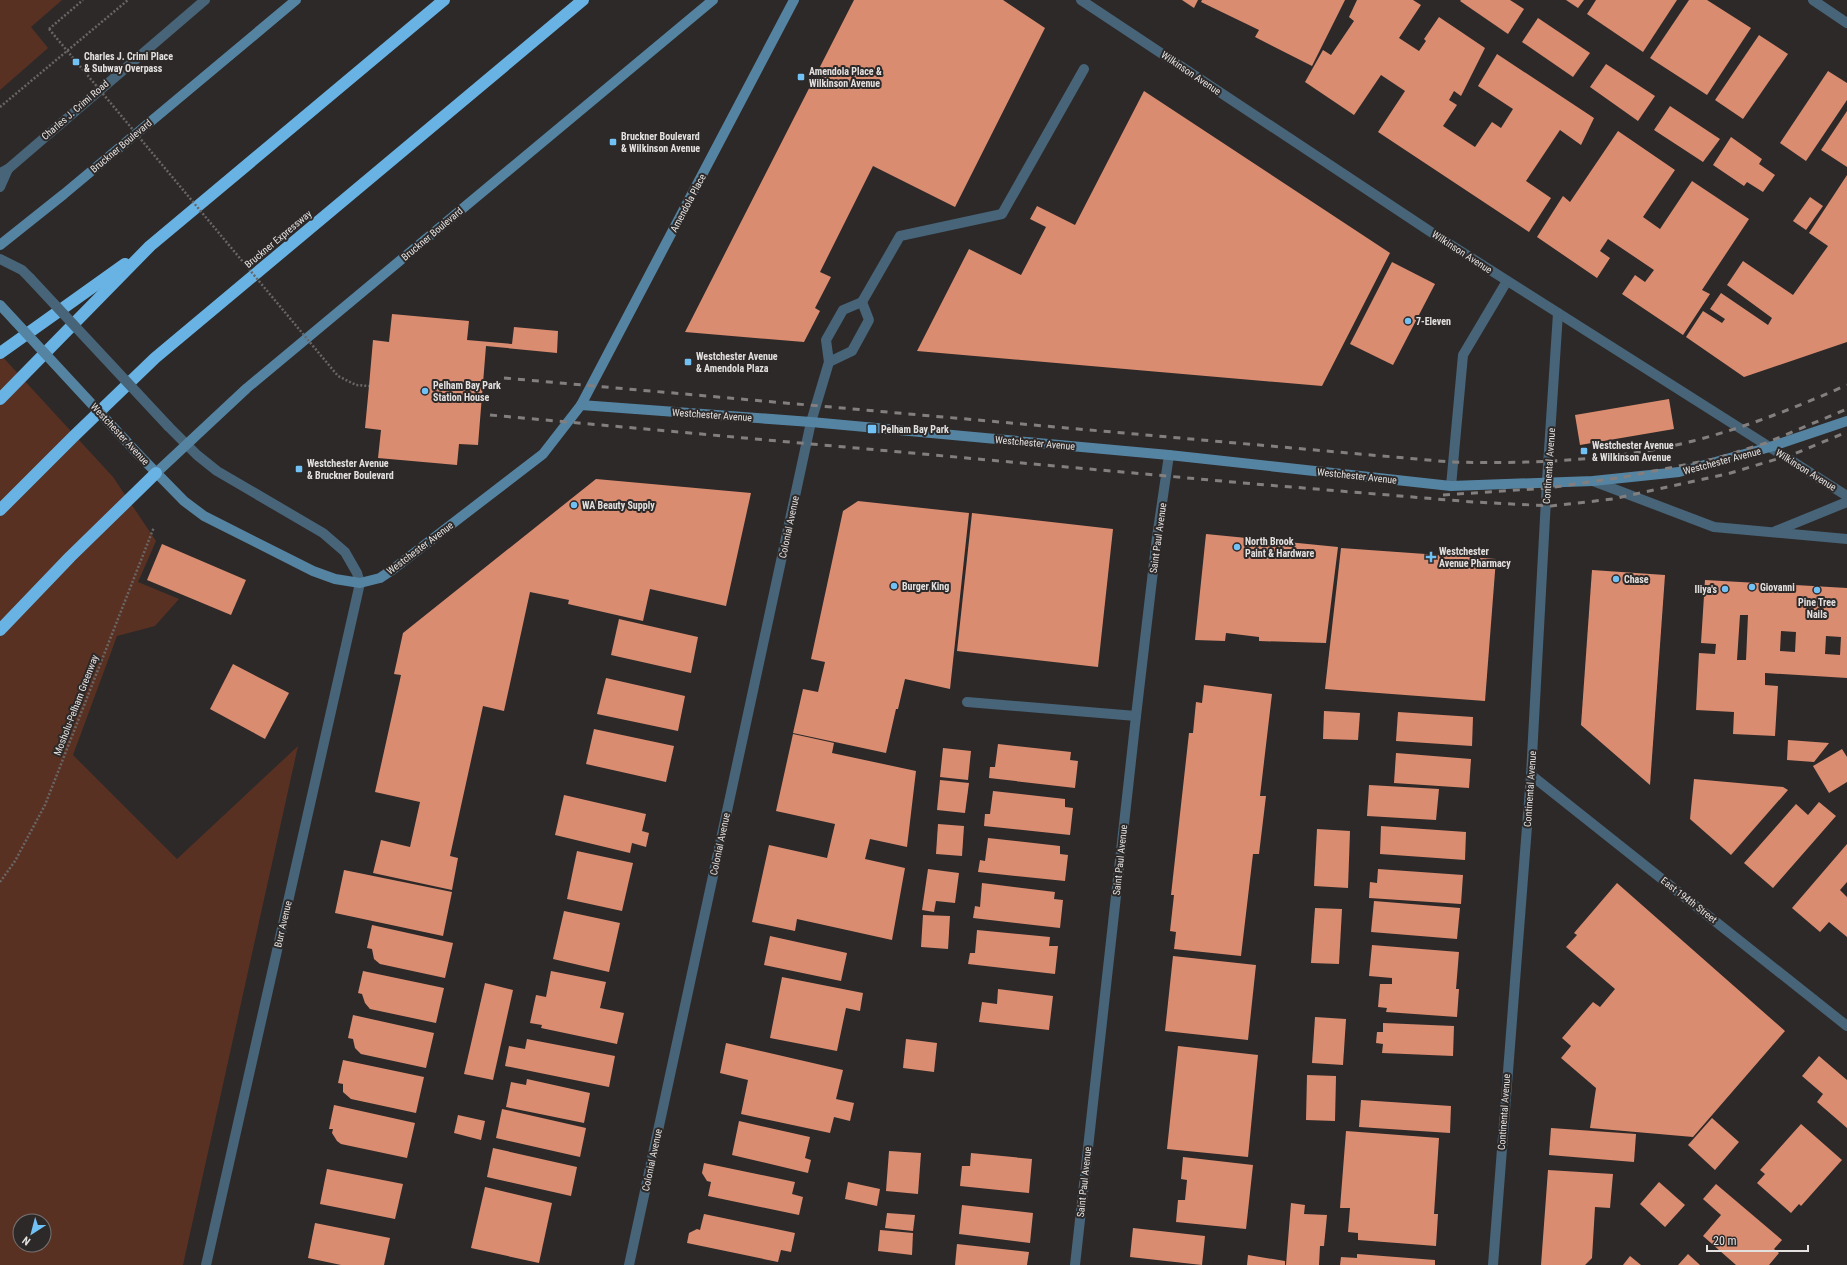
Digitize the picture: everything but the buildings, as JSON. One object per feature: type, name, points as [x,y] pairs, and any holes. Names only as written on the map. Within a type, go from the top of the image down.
[{"type":"highway","points":[[0,353],[150,246],[444,0]]},
{"type":"highway","name":"Bruckner Expressway","points":[[0,510],[72,437],[155,358],[583,0]]},
{"type":"highway","points":[[0,399],[150,246]]},
{"type":"highway","points":[[0,630],[70,557],[156,473]]},
{"type":"main road","name":"Bruckner Boulevard","points":[[0,245],[64,194],[296,0]]},
{"type":"main road","name":"Bruckner Boulevard","points":[[156,473],[264,374],[713,0]]},
{"type":"main road","name":"Amendola Place","points":[[581,405],[794,0]]},
{"type":"main road","name":"Westchester Avenue","points":[[0,305],[138,454],[184,501],[217,523],[318,574],[335,579],[360,582],[380,578],[392,570],[543,454],[581,405],[811,422],[1169,455],[1451,486],[1593,480],[1679,472],[1770,447],[1847,421]]},
{"type":"street","name":"Charles J. Crimi Road","points":[[4,171],[205,0]]},
{"type":"street","name":"Wilkinson Avenue","points":[[1081,0],[1507,281],[1847,496]]},
{"type":"street","points":[[1813,0],[1847,22]]},
{"type":"street","points":[[862,302],[869,320],[852,351],[829,362],[826,340],[843,310],[862,302],[900,236],[1002,214],[1084,69]]},
{"type":"street","points":[[0,187],[4,171]]},
{"type":"street","points":[[0,258],[22,270],[168,426],[207,463],[228,478],[323,533],[345,552],[357,573],[360,582]]},
{"type":"street","points":[[1451,486],[1463,355],[1507,281]]},
{"type":"street","name":"Continental Avenue","points":[[1493,1265],[1531,775],[1558,313]]},
{"type":"street","name":"Colonial Avenue","points":[[629,1265],[811,422],[829,362]]},
{"type":"street","name":"Saint Paul Avenue","points":[[1075,1265],[1136,716],[1156,545],[1169,455]]},
{"type":"street","name":"Westchester Avenue","points":[[1593,480],[1714,527],[1847,539]]},
{"type":"street","name":"Westchester Avenue","points":[[1774,532],[1847,502]]},
{"type":"street","name":"Burr Avenue","points":[[206,1265],[360,582]]},
{"type":"street","points":[[967,702],[1136,716]]},
{"type":"street","name":"East 194th Street","points":[[1531,775],[1847,1026]]},
{"type":"path","points":[[83,0],[49,29],[338,376],[356,385],[369,386]]},
{"type":"path","points":[[0,108],[128,0]]},
{"type":"path","name":"Mosholu-Pelham Greenway","points":[[0,882],[15,861],[45,806],[154,527]]},
{"type":"shaded area","points":[[0,0],[62,0],[31,27],[48,48],[0,90]]},
{"type":"shaded area","points":[[0,354],[113,477],[156,541],[138,582],[179,599],[155,626],[117,636],[73,755],[177,859],[298,746],[183,1265],[0,1265]]},
{"type":"railway","points":[[504,378],[1450,462],[1542,462],[1573,460],[1663,448],[1693,441],[1752,423],[1791,409],[1847,385]]},
{"type":"railway","points":[[1443,495],[1548,488],[1624,477],[1714,459],[1766,443],[1847,409]]},
{"type":"railway","points":[[490,415],[1255,484],[1473,502],[1551,506],[1613,499],[1727,474],[1794,454],[1847,432]]},
{"type":"place","name":"Charles J. Crimi Place & Subway Overpass","points":[[76,62]]},
{"type":"place","name":"Amendola Place & Wilkinson Avenue","points":[[801,77]]},
{"type":"place","name":"Bruckner Boulevard & Wilkinson Avenue","points":[[613,142]]},
{"type":"place","name":"7-Eleven","points":[[1408,321]]},
{"type":"place","name":"Westchester Avenue & Amendola Plaza","points":[[688,362]]},
{"type":"place","name":"Pelham Bay Park Station House","points":[[425,391]]},
{"type":"place","name":"Pelham Bay Park","points":[[872,429]]},
{"type":"place","name":"Westchester Avenue & Wilkinson Avenue","points":[[1584,451]]},
{"type":"place","name":"Westchester Avenue & Bruckner Boulevard","points":[[299,469]]},
{"type":"place","name":"WA Beauty Supply","points":[[574,505]]},
{"type":"place","name":"North Brook Paint & Hardware","points":[[1237,547]]},
{"type":"place","name":"Westchester Avenue Pharmacy","points":[[1431,557]]},
{"type":"place","name":"Chase","points":[[1616,579]]},
{"type":"place","name":"Burger King","points":[[894,586]]},
{"type":"place","name":"Giovanni","points":[[1752,587]]},
{"type":"place","name":"Iliya's","points":[[1725,589]]},
{"type":"place","name":"Pine Tree Nails","points":[[1817,590]]}]
